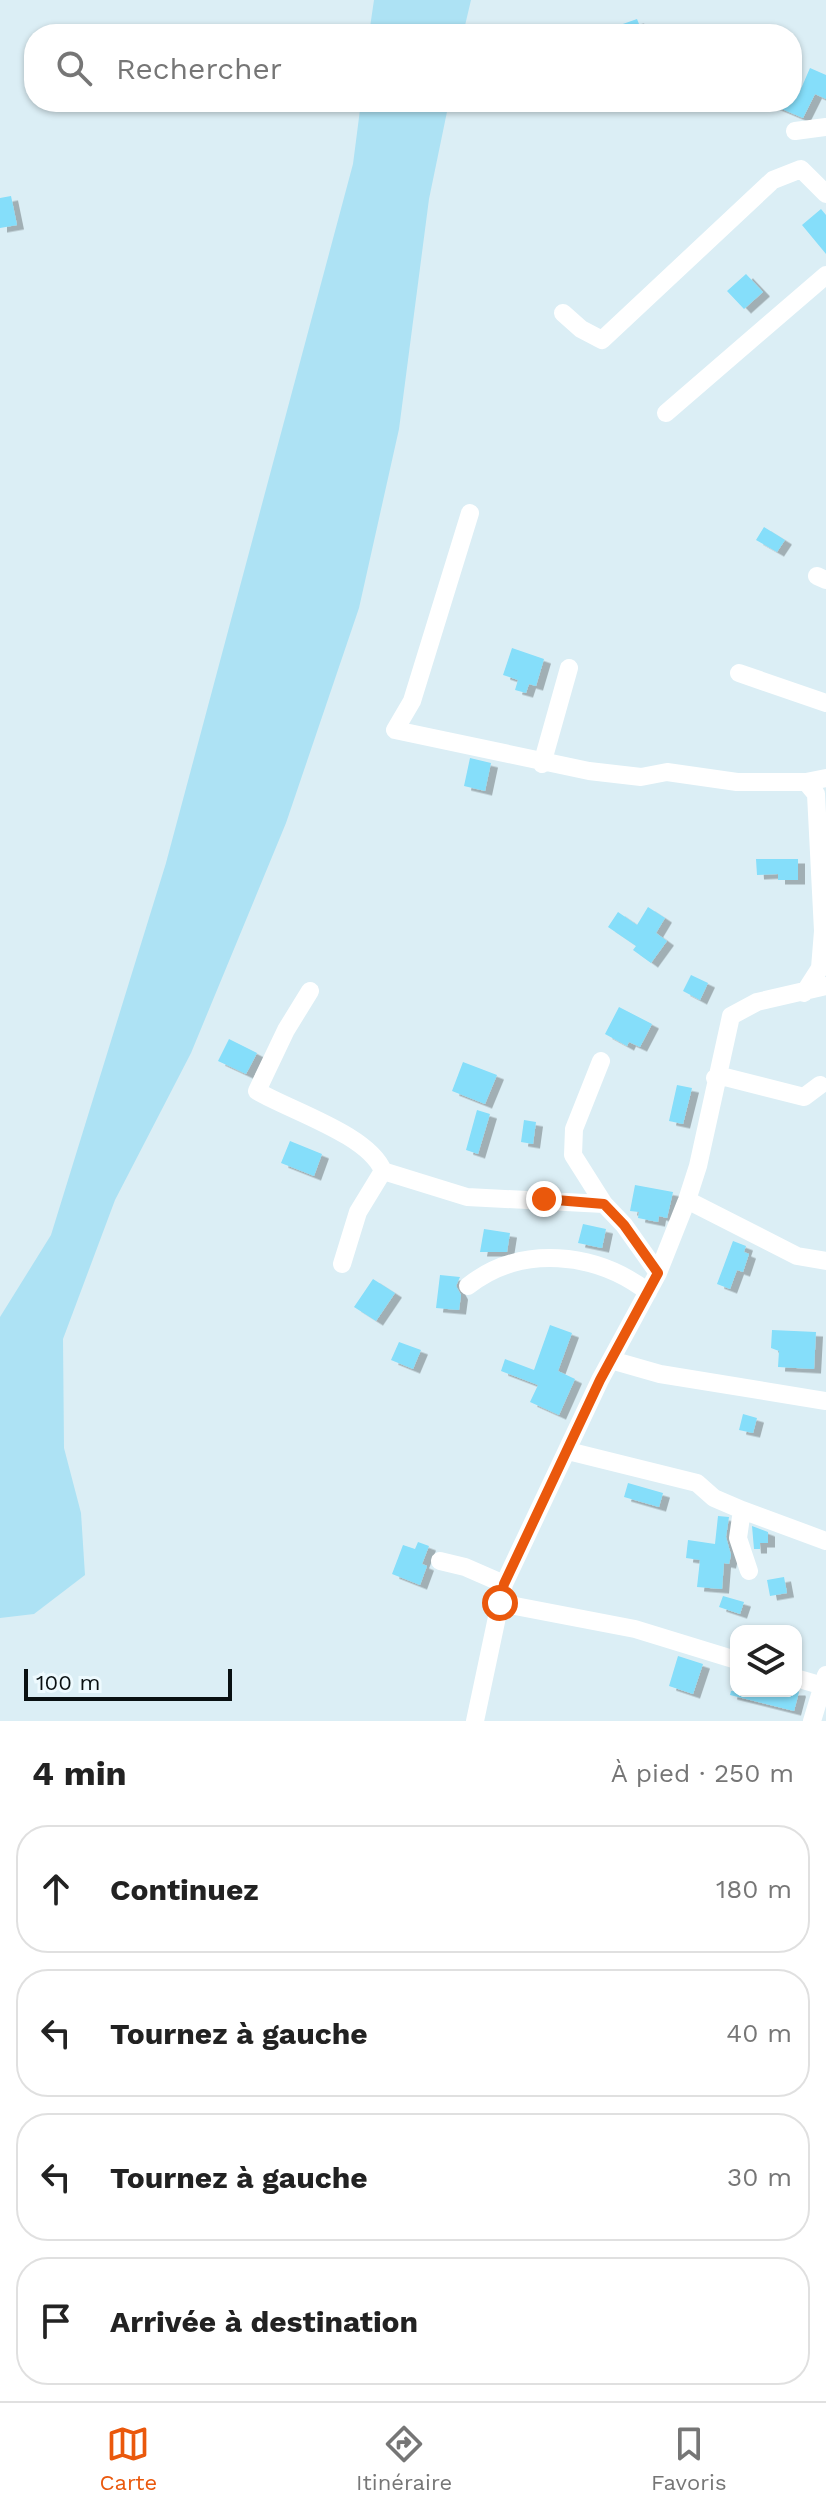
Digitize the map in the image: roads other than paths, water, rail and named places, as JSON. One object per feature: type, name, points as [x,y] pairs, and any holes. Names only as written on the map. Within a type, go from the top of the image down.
[{"type":"street","points":[[795,131],[826,127]]},
{"type":"street","points":[[563,313],[581,329],[602,340],[773,180],[801,169],[826,194]]},
{"type":"street","points":[[666,413],[826,275]]},
{"type":"street","points":[[470,513],[412,701],[395,730],[542,764],[641,777],[667,772],[737,782],[818,784],[824,908],[824,976],[804,993],[757,1002],[731,1016],[698,1166],[687,1200],[658,1273],[611,1360],[504,1584],[475,1721]]},
{"type":"street","points":[[542,764],[569,668]]},
{"type":"street","points":[[739,673],[826,703]]},
{"type":"street","points":[[310,991],[286,1030],[257,1091],[353,1140],[378,1157],[383,1171]]},
{"type":"street","points":[[601,1061],[582,1105],[572,1146],[577,1162],[604,1204],[624,1225],[658,1273]]},
{"type":"street","points":[[715,1078],[725,1077],[804,1097],[820,1085]]},
{"type":"street","points":[[383,1171],[467,1197],[604,1204]]},
{"type":"street","points":[[342,1264],[358,1212],[383,1171]]},
{"type":"street","points":[[687,1200],[797,1256],[826,1261]]},
{"type":"street","points":[[468,1286],[485,1272],[514,1261],[548,1258],[589,1261],[612,1268],[648,1292]]},
{"type":"street","points":[[611,1360],[660,1374],[826,1401]]},
{"type":"street","points":[[568,1451],[687,1479],[697,1483],[714,1498],[826,1541]]},
{"type":"street","points":[[742,1510],[738,1538],[749,1571]]},
{"type":"street","points":[[440,1561],[504,1584]]},
{"type":"street","points":[[500,1603],[635,1629],[730,1658]]},
{"type":"street","points":[[802,1679],[825,1682],[812,1721]]}]
